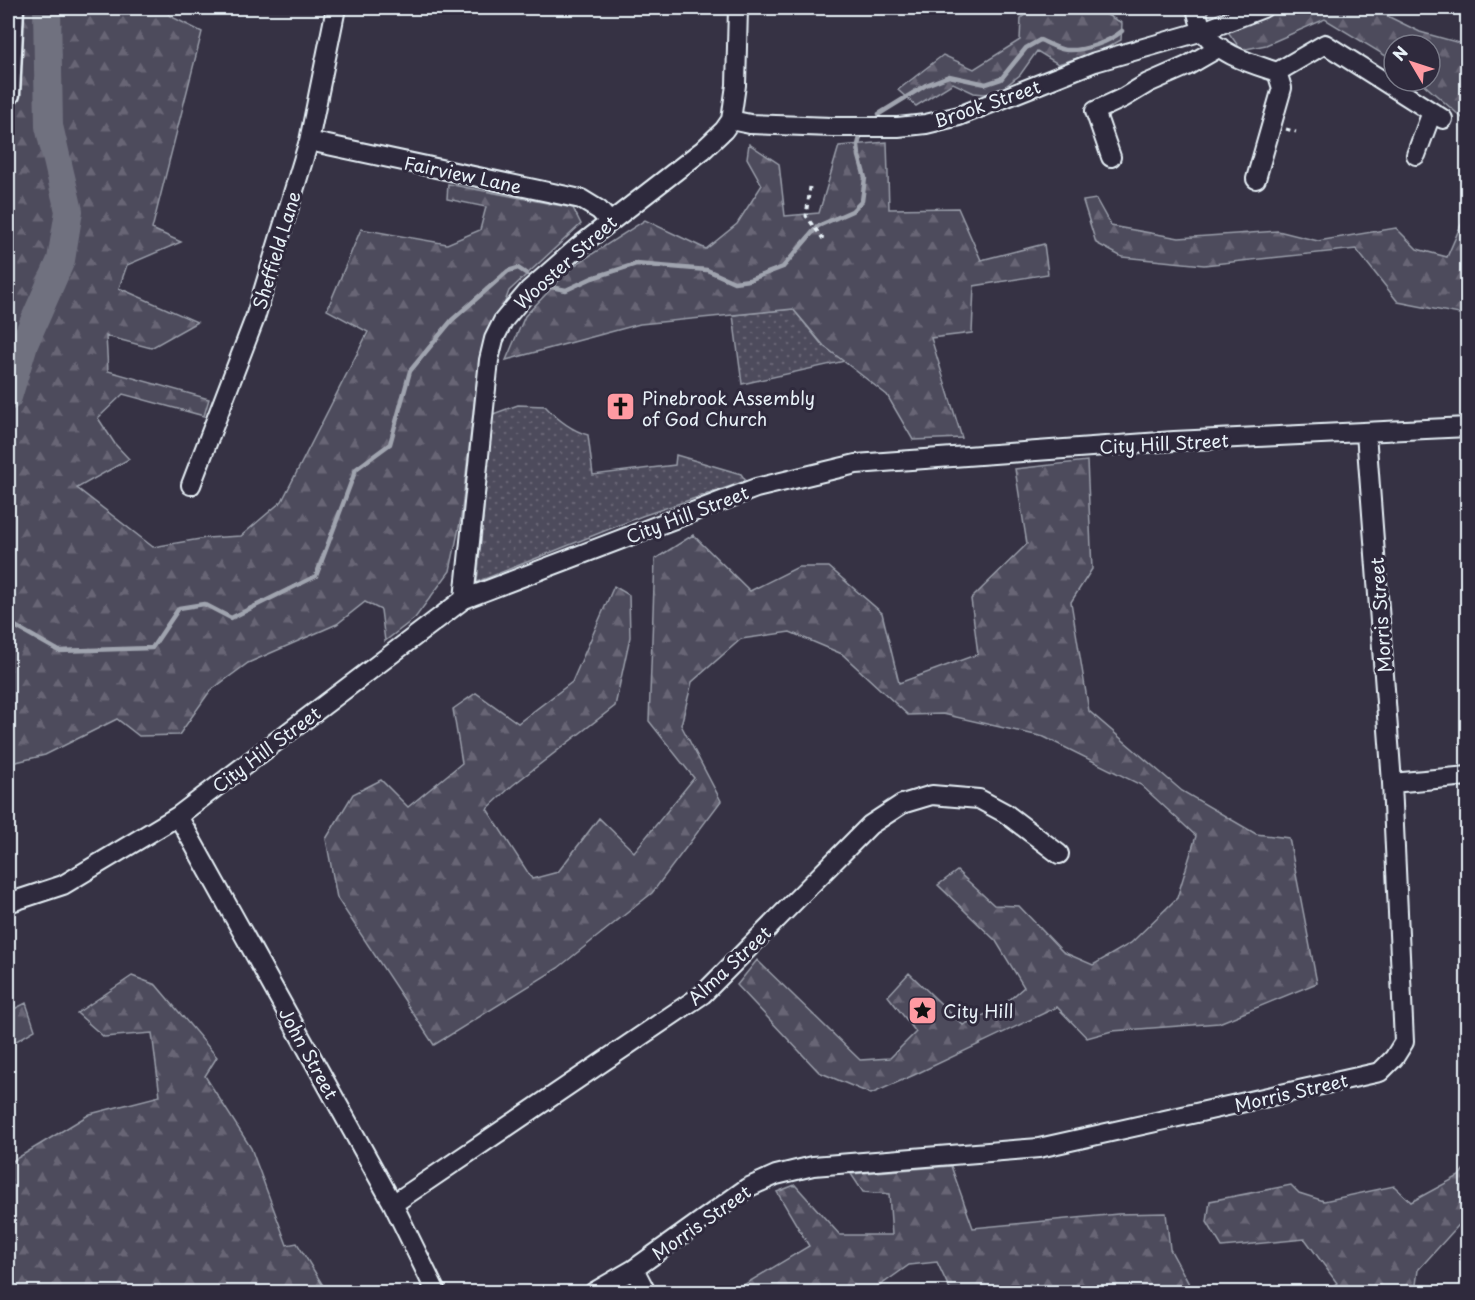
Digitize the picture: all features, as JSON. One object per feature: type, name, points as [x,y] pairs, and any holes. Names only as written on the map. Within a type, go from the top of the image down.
[{"type":"main road","points":[[8,94],[12,8]]},
{"type":"street","name":"Sheffield Lane","points":[[191,485],[255,318],[309,141],[336,8]]},
{"type":"street","points":[[731,120],[736,85],[738,8]]},
{"type":"street","points":[[1196,8],[1203,31],[1220,47],[1240,59],[1277,72],[1325,44],[1437,115],[1416,155]]},
{"type":"street","name":"Brook Street","points":[[731,120],[750,124],[838,127],[898,127],[926,124],[959,116],[1095,62],[1203,31],[1263,8]]},
{"type":"street","points":[[1111,157],[1095,111],[1123,98],[1148,82],[1187,66],[1220,47]]},
{"type":"street","points":[[1256,179],[1282,88],[1277,72]]},
{"type":"street","name":"Wooster Street","points":[[464,599],[489,360],[494,339],[513,307],[529,290],[610,222],[703,150],[731,120]]},
{"type":"street","name":"Fairview Lane","points":[[309,141],[581,199],[599,210],[610,222]]},
{"type":"street","name":"City Hill Street","points":[[8,903],[63,885],[178,816],[464,599],[756,488],[856,464],[1174,441],[1366,434],[1467,427]]},
{"type":"street","name":"Morris Street","points":[[594,1293],[634,1269],[747,1188],[776,1175],[813,1166],[1039,1149],[1380,1072],[1394,1058],[1404,1042],[1392,783],[1366,434]]},
{"type":"street","points":[[1392,783],[1467,776]]},
{"type":"street","name":"Alma Street","points":[[393,1204],[703,994],[870,825],[902,804],[932,795],[979,799],[1005,813],[1059,854]]},
{"type":"street","name":"John Street","points":[[178,816],[393,1204],[436,1293]]},
{"type":"street","points":[[634,1269],[646,1293]]},
{"type":"path","points":[[810,187],[806,216],[822,239]]},
{"type":"green space","points":[[19,8],[165,8],[170,16],[202,32],[152,229],[181,242],[127,265],[119,288],[197,322],[151,348],[106,336],[108,371],[209,399],[204,416],[123,394],[98,418],[115,444],[129,459],[77,488],[153,547],[206,538],[241,536],[282,501],[368,332],[327,310],[361,229],[447,244],[480,230],[486,207],[447,199],[448,184],[573,208],[581,224],[509,291],[477,378],[461,518],[450,571],[415,618],[385,641],[381,610],[365,602],[337,624],[248,663],[210,691],[179,735],[139,736],[117,719],[45,755],[8,764],[8,198]]},
{"type":"green space","points":[[1033,8],[1094,8],[1122,23],[1121,40],[1101,51],[1058,64],[1037,51],[1020,75],[994,95],[974,93],[953,83],[916,106],[898,90],[943,55],[974,69],[1020,40],[1021,18]]},
{"type":"green space","points":[[1289,8],[1371,8],[1424,33],[1382,33],[1382,54],[1325,19],[1266,45],[1241,50],[1226,29]]},
{"type":"green space","points":[[1442,38],[1467,45],[1467,122],[1434,93],[1442,93]]},
{"type":"green space","points":[[887,142],[889,209],[958,208],[981,260],[1044,244],[1048,274],[974,286],[972,333],[931,338],[962,438],[913,440],[887,395],[824,346],[793,309],[640,324],[506,360],[525,316],[572,267],[645,220],[706,249],[737,224],[762,185],[747,158],[749,144],[779,164],[785,216],[819,213],[839,146]]},
{"type":"green space","points":[[1096,199],[1111,226],[1179,238],[1278,231],[1318,241],[1396,228],[1417,249],[1447,257],[1467,217],[1467,295],[1459,314],[1398,302],[1356,249],[1204,265],[1122,257],[1096,243],[1083,201]]},
{"type":"green space","points":[[793,309],[823,346],[845,361],[742,384],[733,315]]},
{"type":"green space","points":[[518,405],[545,406],[564,424],[588,435],[593,475],[675,465],[676,455],[741,474],[746,481],[642,516],[477,582],[493,414]]},
{"type":"green space","points":[[1087,461],[1092,569],[1071,602],[1089,711],[1182,791],[1256,834],[1289,838],[1317,983],[1219,1023],[1112,1031],[1087,1038],[1057,1007],[871,1094],[819,1072],[737,985],[757,960],[860,1060],[890,1058],[916,1032],[888,996],[909,973],[963,1025],[1001,1007],[1024,987],[996,941],[938,885],[957,871],[994,905],[1019,906],[1063,952],[1093,965],[1131,943],[1177,898],[1196,836],[1141,785],[1044,737],[943,714],[908,715],[842,654],[790,632],[741,639],[692,682],[681,725],[721,801],[652,893],[558,968],[434,1045],[337,898],[326,839],[353,794],[381,780],[408,807],[462,763],[453,709],[476,693],[518,723],[572,682],[614,586],[629,595],[630,637],[615,706],[513,785],[487,809],[532,879],[558,872],[599,818],[634,852],[694,778],[649,721],[655,559],[693,535],[750,591],[798,567],[829,567],[882,613],[899,683],[978,654],[971,599],[1027,544],[1015,469]]},
{"type":"green space","points":[[132,976],[156,985],[217,1057],[205,1076],[251,1148],[287,1245],[297,1243],[327,1292],[8,1292],[8,1159],[11,1162],[90,1114],[160,1096],[152,1033],[104,1037],[77,1013]]},
{"type":"green space","points":[[26,1003],[35,1030],[8,1046],[8,1012]]},
{"type":"green space","points":[[1467,1165],[1467,1216],[1418,1270],[1415,1292],[1324,1292],[1337,1283],[1305,1239],[1222,1247],[1207,1222],[1210,1201],[1291,1185],[1299,1193],[1324,1201],[1394,1186],[1411,1202],[1459,1176]]},
{"type":"green space","points":[[951,1166],[973,1228],[1118,1214],[1166,1213],[1170,1249],[1190,1286],[1189,1292],[1054,1292],[1030,1284],[1027,1292],[951,1292],[937,1262],[909,1265],[871,1292],[732,1292],[809,1246],[777,1192],[795,1185],[840,1235],[892,1235],[889,1194],[863,1192],[851,1174]]},
{"type":"waterway","points":[[8,397],[24,344],[61,260],[69,211],[49,126],[47,8]]},
{"type":"waterway","points":[[879,114],[926,85],[949,76],[986,84],[1001,79],[1026,48],[1040,40],[1061,49],[1074,50],[1096,45],[1122,31]]},
{"type":"waterway","points":[[551,287],[566,290],[592,278],[636,264],[707,270],[734,282],[749,280],[783,267],[818,226],[852,211],[862,201],[865,178],[859,156],[860,137]]},
{"type":"waterway","points":[[8,622],[59,651],[152,648],[179,608],[204,604],[231,618],[316,576],[356,469],[390,444],[410,371],[452,320],[508,271],[518,268],[527,274]]},
{"type":"place","name":"Pinebrook Assembly of God Church","points":[[621,407]]},
{"type":"place","name":"City Hill","points":[[922,1010]]}]
